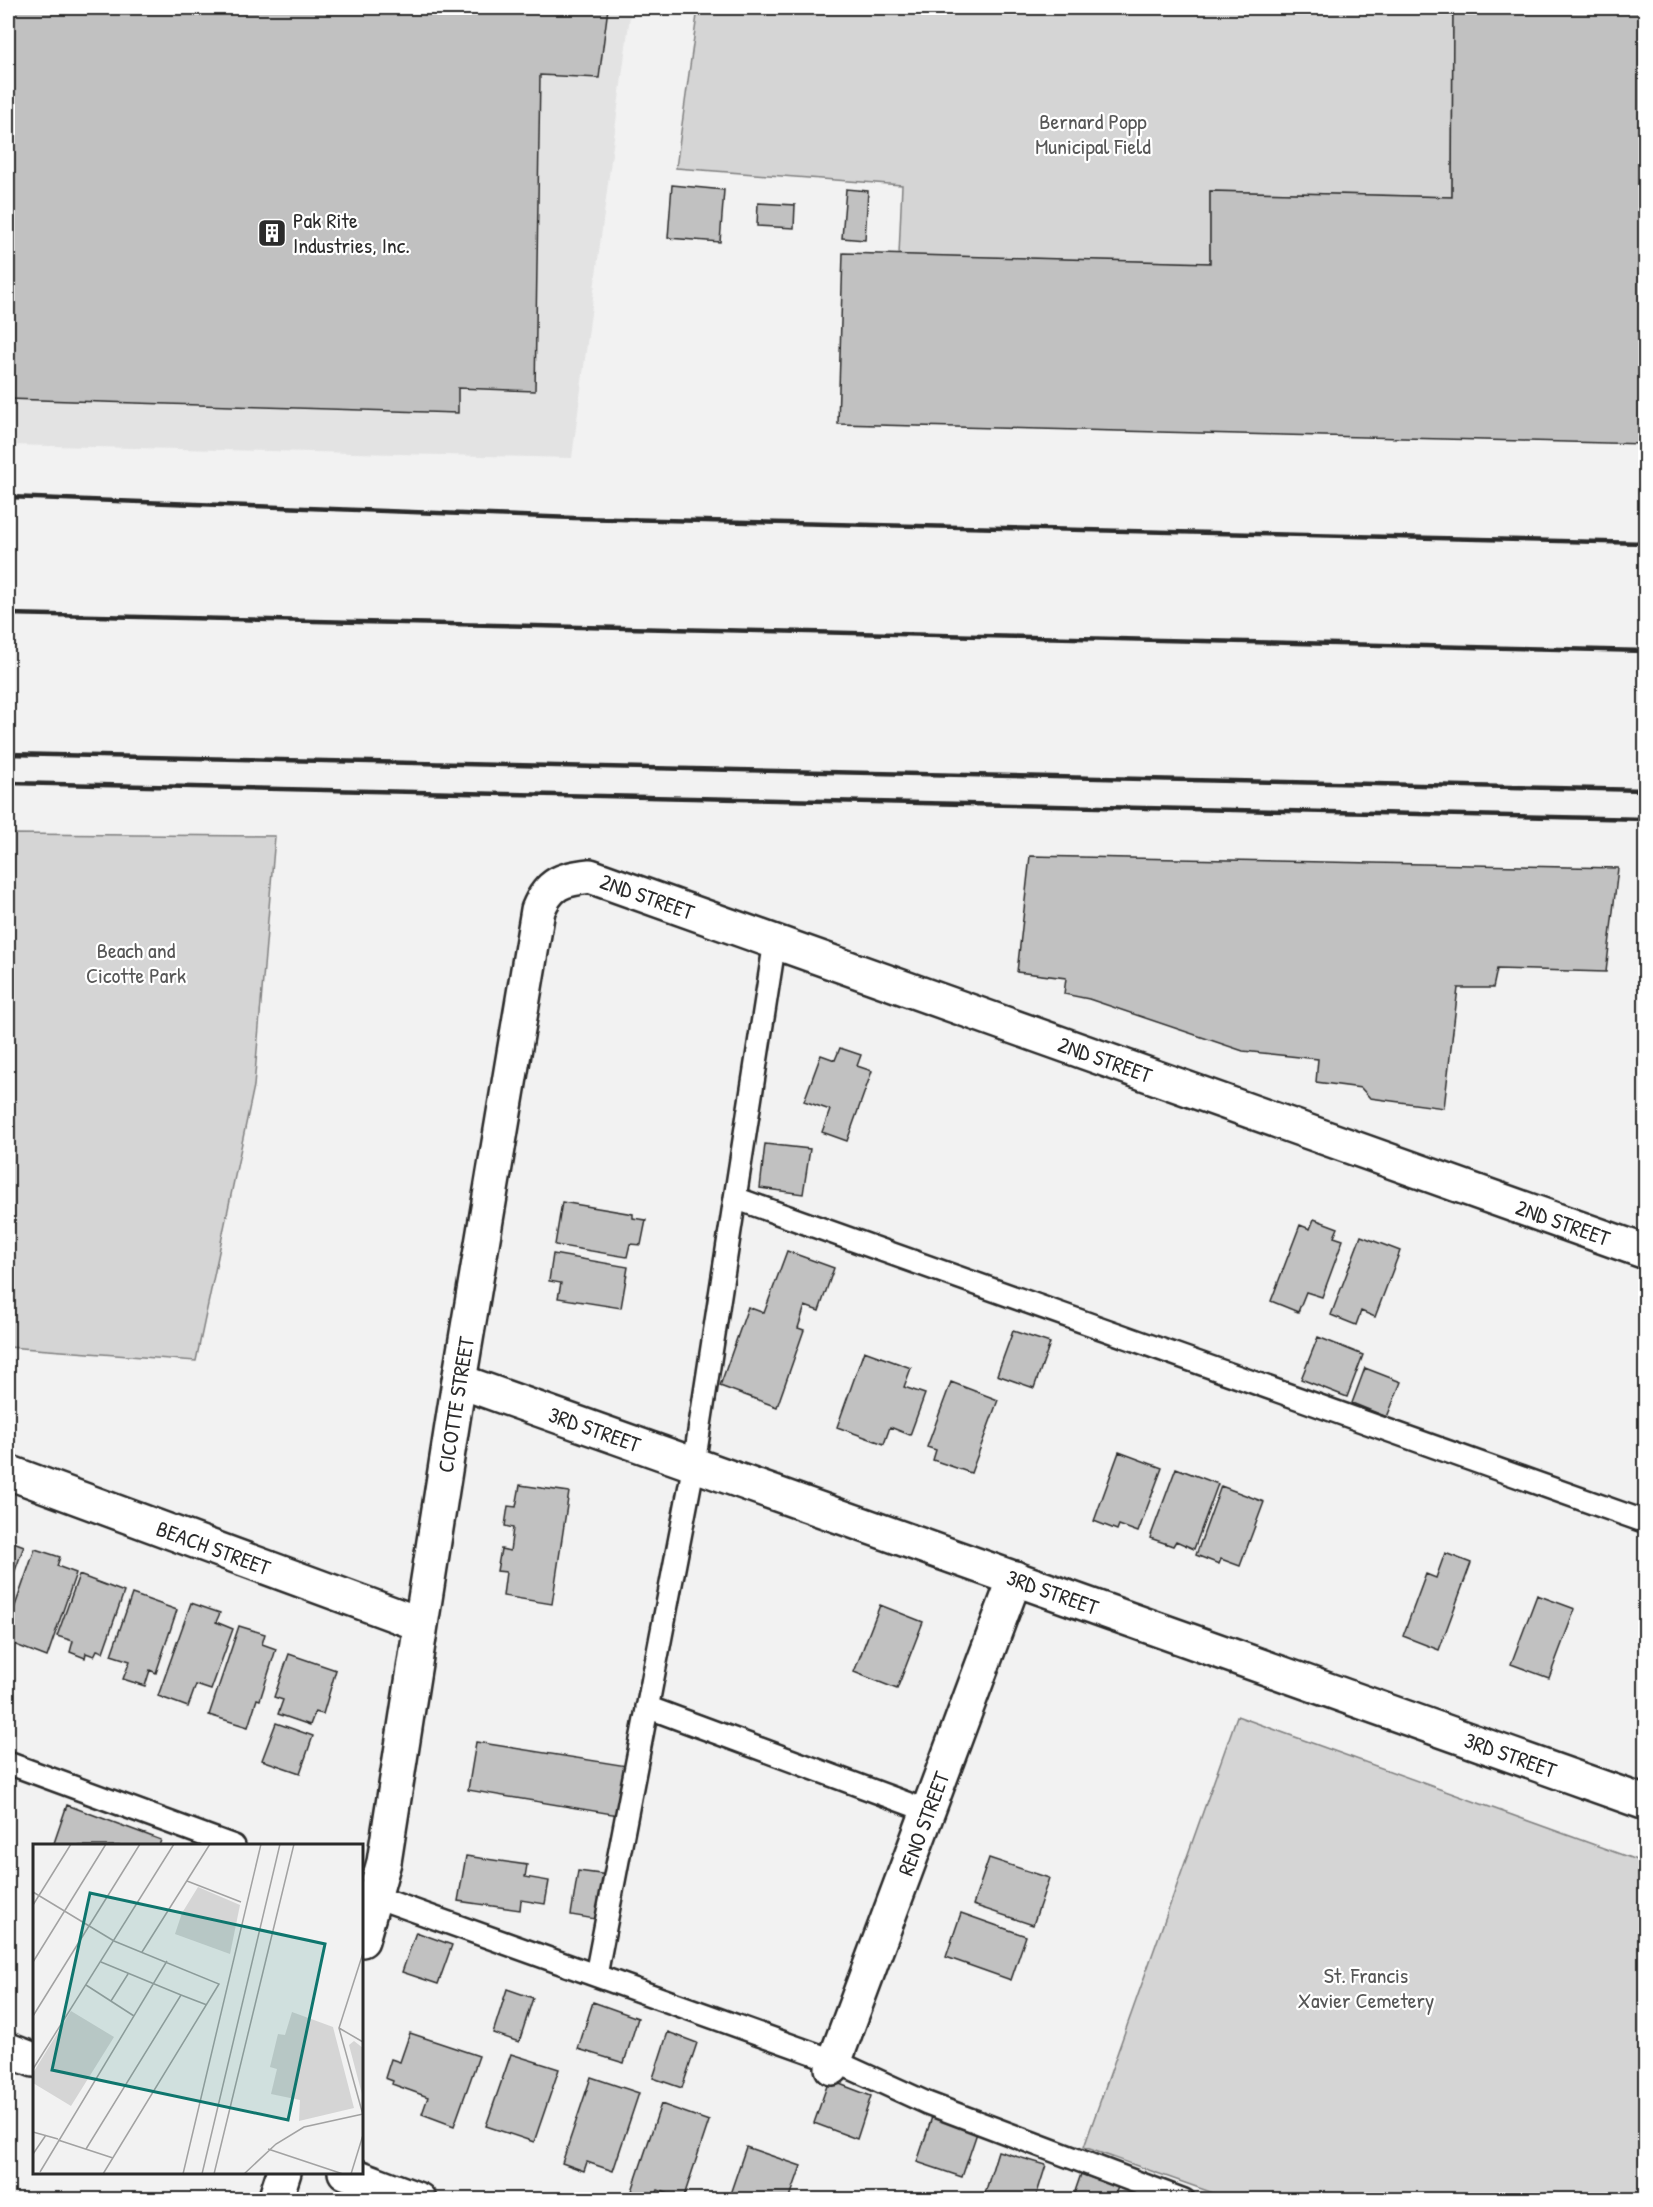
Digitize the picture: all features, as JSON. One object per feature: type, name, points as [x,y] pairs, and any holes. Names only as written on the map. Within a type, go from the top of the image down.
[{"type":"street","name":"2ND STREET","points":[[565,878],[590,876],[1646,1252]]},
{"type":"street","name":"CICOTTE STREET","points":[[363,1933],[420,1624],[538,910],[545,894],[565,878]]},
{"type":"street","name":"3RD STREET","points":[[459,1381],[1646,1803]]},
{"type":"street","name":"BEACH STREET","points":[[8,1472],[420,1624]]},
{"type":"street","name":"RENO STREET","points":[[833,2065],[1015,1578]]},
{"type":"street","points":[[8,2050],[33,2060]]},
{"type":"street","points":[[275,2199],[283,2174]]},
{"type":"street","points":[[351,2174],[420,2199]]},
{"type":"lane","points":[[596,1975],[694,1464],[775,941]]},
{"type":"lane","points":[[735,1198],[1646,1522]]},
{"type":"lane","points":[[647,1707],[928,1811]]},
{"type":"lane","points":[[8,1763],[231,1844]]},
{"type":"lane","points":[[369,1894],[596,1975],[1184,2199]]},
{"type":"shaded area","name":"Pak Rite Industries, Inc.","points":[[8,8],[631,8],[572,458],[8,445]]},
{"type":"green space","name":"Bernard Popp Municipal Field","points":[[698,8],[1453,8],[1452,197],[1210,191],[1210,263],[899,255],[902,185],[676,168]]},
{"type":"green space","name":"Beach and Cicotte Park","points":[[8,834],[275,836],[254,1086],[196,1361],[8,1347]]},
{"type":"green space","name":"St. Francis Xavier Cemetery","points":[[1237,1716],[1645,1863],[1645,2199],[1230,2199],[1084,2147]]},
{"type":"building","name":"Pak Rite Industries, Inc.","points":[[8,8],[608,8],[599,78],[540,75],[535,391],[458,388],[458,413],[8,399]]},
{"type":"building","points":[[1453,8],[1646,8],[1646,444],[838,424],[843,253],[1210,263],[1210,191],[1452,197]]},
{"type":"building","points":[[672,185],[724,190],[720,242],[668,238]]},
{"type":"building","points":[[846,189],[868,191],[865,240],[842,238]]},
{"type":"building","points":[[758,203],[795,205],[794,228],[757,226]]},
{"type":"building","points":[[1030,856],[1618,868],[1606,972],[1497,969],[1493,988],[1458,988],[1444,1108],[1370,1098],[1361,1088],[1316,1082],[1318,1059],[1243,1051],[1089,999],[1064,994],[1066,978],[1017,972]]},
{"type":"building","points":[[840,1048],[861,1055],[857,1066],[872,1071],[847,1141],[822,1132],[830,1110],[804,1101],[821,1055],[835,1060]]},
{"type":"building","points":[[765,1144],[810,1149],[803,1194],[760,1188]]},
{"type":"building","points":[[562,1202],[633,1214],[633,1218],[646,1220],[641,1245],[630,1244],[627,1257],[555,1245]]},
{"type":"building","points":[[1314,1219],[1338,1228],[1334,1237],[1343,1240],[1322,1297],[1306,1292],[1298,1312],[1271,1301],[1300,1225],[1310,1229]]},
{"type":"building","points":[[1361,1236],[1400,1251],[1375,1317],[1361,1311],[1356,1325],[1331,1315]]},
{"type":"building","points":[[787,1251],[834,1268],[819,1311],[805,1306],[798,1328],[804,1330],[777,1407],[720,1386],[748,1307],[764,1313]]},
{"type":"building","points":[[553,1254],[628,1267],[621,1308],[558,1298],[561,1283],[549,1281]]},
{"type":"building","points":[[1013,1331],[1050,1343],[1034,1388],[997,1375]]},
{"type":"building","points":[[1318,1337],[1363,1355],[1347,1397],[1301,1379]]},
{"type":"building","points":[[864,1351],[911,1368],[904,1387],[925,1394],[910,1435],[890,1427],[884,1444],[837,1427]]},
{"type":"building","points":[[1365,1368],[1401,1382],[1387,1417],[1352,1403]]},
{"type":"building","points":[[951,1382],[998,1400],[971,1473],[933,1460],[936,1450],[927,1447]]},
{"type":"building","points":[[1119,1452],[1162,1468],[1138,1532],[1119,1525],[1117,1530],[1094,1521]]},
{"type":"building","points":[[1176,1468],[1218,1484],[1194,1549],[1176,1541],[1173,1546],[1150,1538]]},
{"type":"building","points":[[520,1485],[569,1492],[552,1604],[503,1596],[506,1572],[497,1571],[501,1549],[510,1551],[513,1528],[505,1526],[508,1506],[516,1507]]},
{"type":"building","points":[[1221,1486],[1264,1502],[1240,1566],[1221,1559],[1219,1564],[1196,1555]]},
{"type":"building","points":[[8,1540],[24,1546],[8,1590]]},
{"type":"building","points":[[35,1549],[60,1557],[57,1566],[76,1573],[47,1657],[8,1642],[8,1626]]},
{"type":"building","points":[[1445,1553],[1471,1563],[1439,1650],[1403,1636],[1426,1574],[1436,1578]]},
{"type":"building","points":[[79,1575],[124,1592],[103,1652],[97,1650],[94,1656],[86,1653],[85,1658],[70,1652],[73,1641],[57,1636]]},
{"type":"building","points":[[132,1594],[177,1610],[156,1673],[150,1670],[145,1686],[123,1679],[130,1661],[111,1655]]},
{"type":"building","points":[[1537,1595],[1575,1609],[1549,1678],[1511,1664]]},
{"type":"building","points":[[191,1603],[220,1613],[216,1622],[233,1629],[211,1690],[196,1685],[188,1707],[158,1696]]},
{"type":"building","points":[[880,1605],[923,1622],[897,1689],[854,1672]]},
{"type":"building","points":[[239,1626],[265,1634],[262,1644],[276,1649],[260,1700],[257,1699],[248,1727],[209,1715]]},
{"type":"building","points":[[289,1654],[336,1670],[323,1714],[315,1712],[310,1725],[278,1714],[283,1700],[274,1697]]},
{"type":"building","points":[[276,1723],[313,1736],[300,1773],[262,1760]]},
{"type":"building","points":[[476,1742],[627,1766],[618,1815],[468,1790]]},
{"type":"building","points":[[67,1805],[161,1840],[160,1844],[54,1843]]},
{"type":"building","points":[[466,1856],[527,1865],[525,1877],[549,1881],[545,1904],[521,1900],[520,1910],[458,1901]]},
{"type":"building","points":[[989,1858],[1049,1878],[1033,1925],[973,1905]]},
{"type":"building","points":[[578,1871],[608,1875],[601,1920],[571,1915]]},
{"type":"building","points":[[961,1913],[1026,1936],[1011,1980],[946,1957]]},
{"type":"building","points":[[416,1932],[452,1945],[438,1984],[402,1972]]},
{"type":"building","points":[[507,1989],[533,1998],[519,2042],[493,2033]]},
{"type":"building","points":[[593,2002],[638,2018],[624,2063],[578,2049]]},
{"type":"building","points":[[668,2032],[697,2043],[682,2088],[653,2078]]},
{"type":"building","points":[[410,2033],[479,2056],[454,2126],[422,2114],[428,2097],[392,2084],[393,2081],[385,2078],[391,2059],[400,2062]]},
{"type":"building","points":[[511,2054],[559,2069],[534,2142],[486,2126]]},
{"type":"building","points":[[591,2077],[639,2093],[613,2171],[587,2162],[584,2171],[562,2163]]},
{"type":"building","points":[[829,2080],[871,2096],[857,2139],[814,2123]]},
{"type":"building","points":[[661,2104],[709,2121],[683,2199],[658,2190],[654,2199],[632,2191]]},
{"type":"building","points":[[932,2117],[977,2133],[962,2177],[917,2162]]},
{"type":"building","points":[[746,2147],[801,2166],[789,2200],[728,2200]]},
{"type":"building","points":[[998,2151],[1046,2165],[1035,2200],[983,2200]]},
{"type":"building","points":[[1081,2174],[1118,2187],[1113,2200],[1072,2200]]},
{"type":"railway","points":[[8,497],[574,518],[1646,543]]},
{"type":"railway","points":[[8,614],[1646,651]]},
{"type":"railway","points":[[8,754],[1646,790]]},
{"type":"railway","points":[[8,783],[1646,819]]},
{"type":"place","name":"Pak Rite Industries, Inc.","points":[[272,233]]}]
